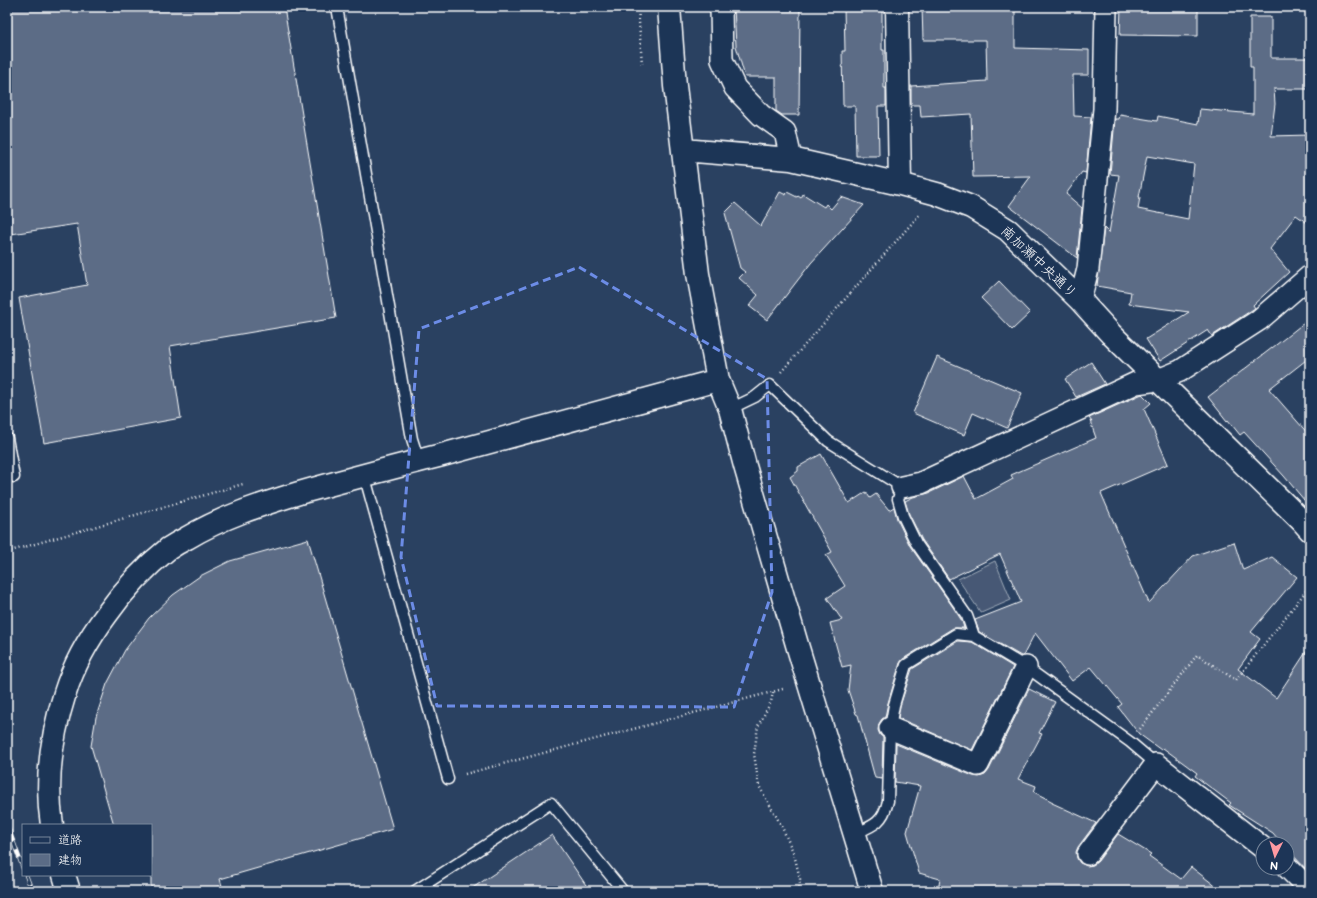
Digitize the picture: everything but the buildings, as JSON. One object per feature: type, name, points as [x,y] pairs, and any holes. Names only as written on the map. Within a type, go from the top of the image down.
[{"type":"street","points":[[669,7],[675,86],[698,274],[718,380],[730,409],[745,466],[796,640],[872,891]]},
{"type":"street","points":[[721,7],[722,60],[735,88],[761,115],[785,132],[791,160]]},
{"type":"street","points":[[897,7],[900,184]]},
{"type":"street","points":[[1080,300],[1088,269],[1104,109],[1106,7]]},
{"type":"street","name":"南加瀬中央通り","points":[[684,150],[791,160],[900,184],[938,194],[971,207],[1008,230],[1080,300],[1111,334],[1158,380],[1307,522]]},
{"type":"street","points":[[902,487],[921,483],[1136,383],[1158,380],[1180,371],[1260,320],[1310,276]]},
{"type":"street","points":[[52,824],[50,771],[53,741],[59,711],[68,682],[78,659],[93,632],[128,587],[169,548],[221,520],[279,499],[364,474],[418,461],[718,380]]},
{"type":"street","points":[[890,728],[978,765],[1026,667]]},
{"type":"street","points":[[1088,854],[1156,764],[1255,842]]},
{"type":"street","points":[[1295,875],[1306,887]]},
{"type":"street","points":[[64,876],[69,891]]},
{"type":"lane","points":[[337,7],[412,439],[418,461]]},
{"type":"lane","points":[[730,409],[755,397],[770,385],[828,441],[902,487],[898,499],[909,530],[916,543],[967,616],[974,636]]},
{"type":"lane","points":[[7,438],[14,477]]},
{"type":"lane","points":[[364,474],[448,779]]},
{"type":"lane","points":[[854,834],[877,823],[885,812],[888,801],[890,728],[894,705],[906,665],[956,634],[974,636],[1026,667],[1130,742],[1156,764]]},
{"type":"lane","points":[[415,891],[551,803],[622,891]]},
{"type":"path","points":[[638,7],[642,64]]},
{"type":"path","points":[[770,385],[938,194]]},
{"type":"path","points":[[7,552],[244,484]]},
{"type":"path","points":[[1130,742],[1197,655],[1236,680],[1310,586]]},
{"type":"path","points":[[448,779],[783,689]]},
{"type":"path","points":[[773,692],[771,702],[758,726],[754,754],[759,786],[781,825],[794,854],[800,879],[799,891]]},
{"type":"highlighted area","points":[[579,267],[767,379],[772,592],[734,707],[437,706],[401,557],[419,329]]},
{"type":"shaded area","points":[[995,561],[1011,600],[981,613],[958,579]]},
{"type":"railway","points":[[7,825],[22,865]]},
{"type":"railway","points":[[26,876],[32,891]]}]
